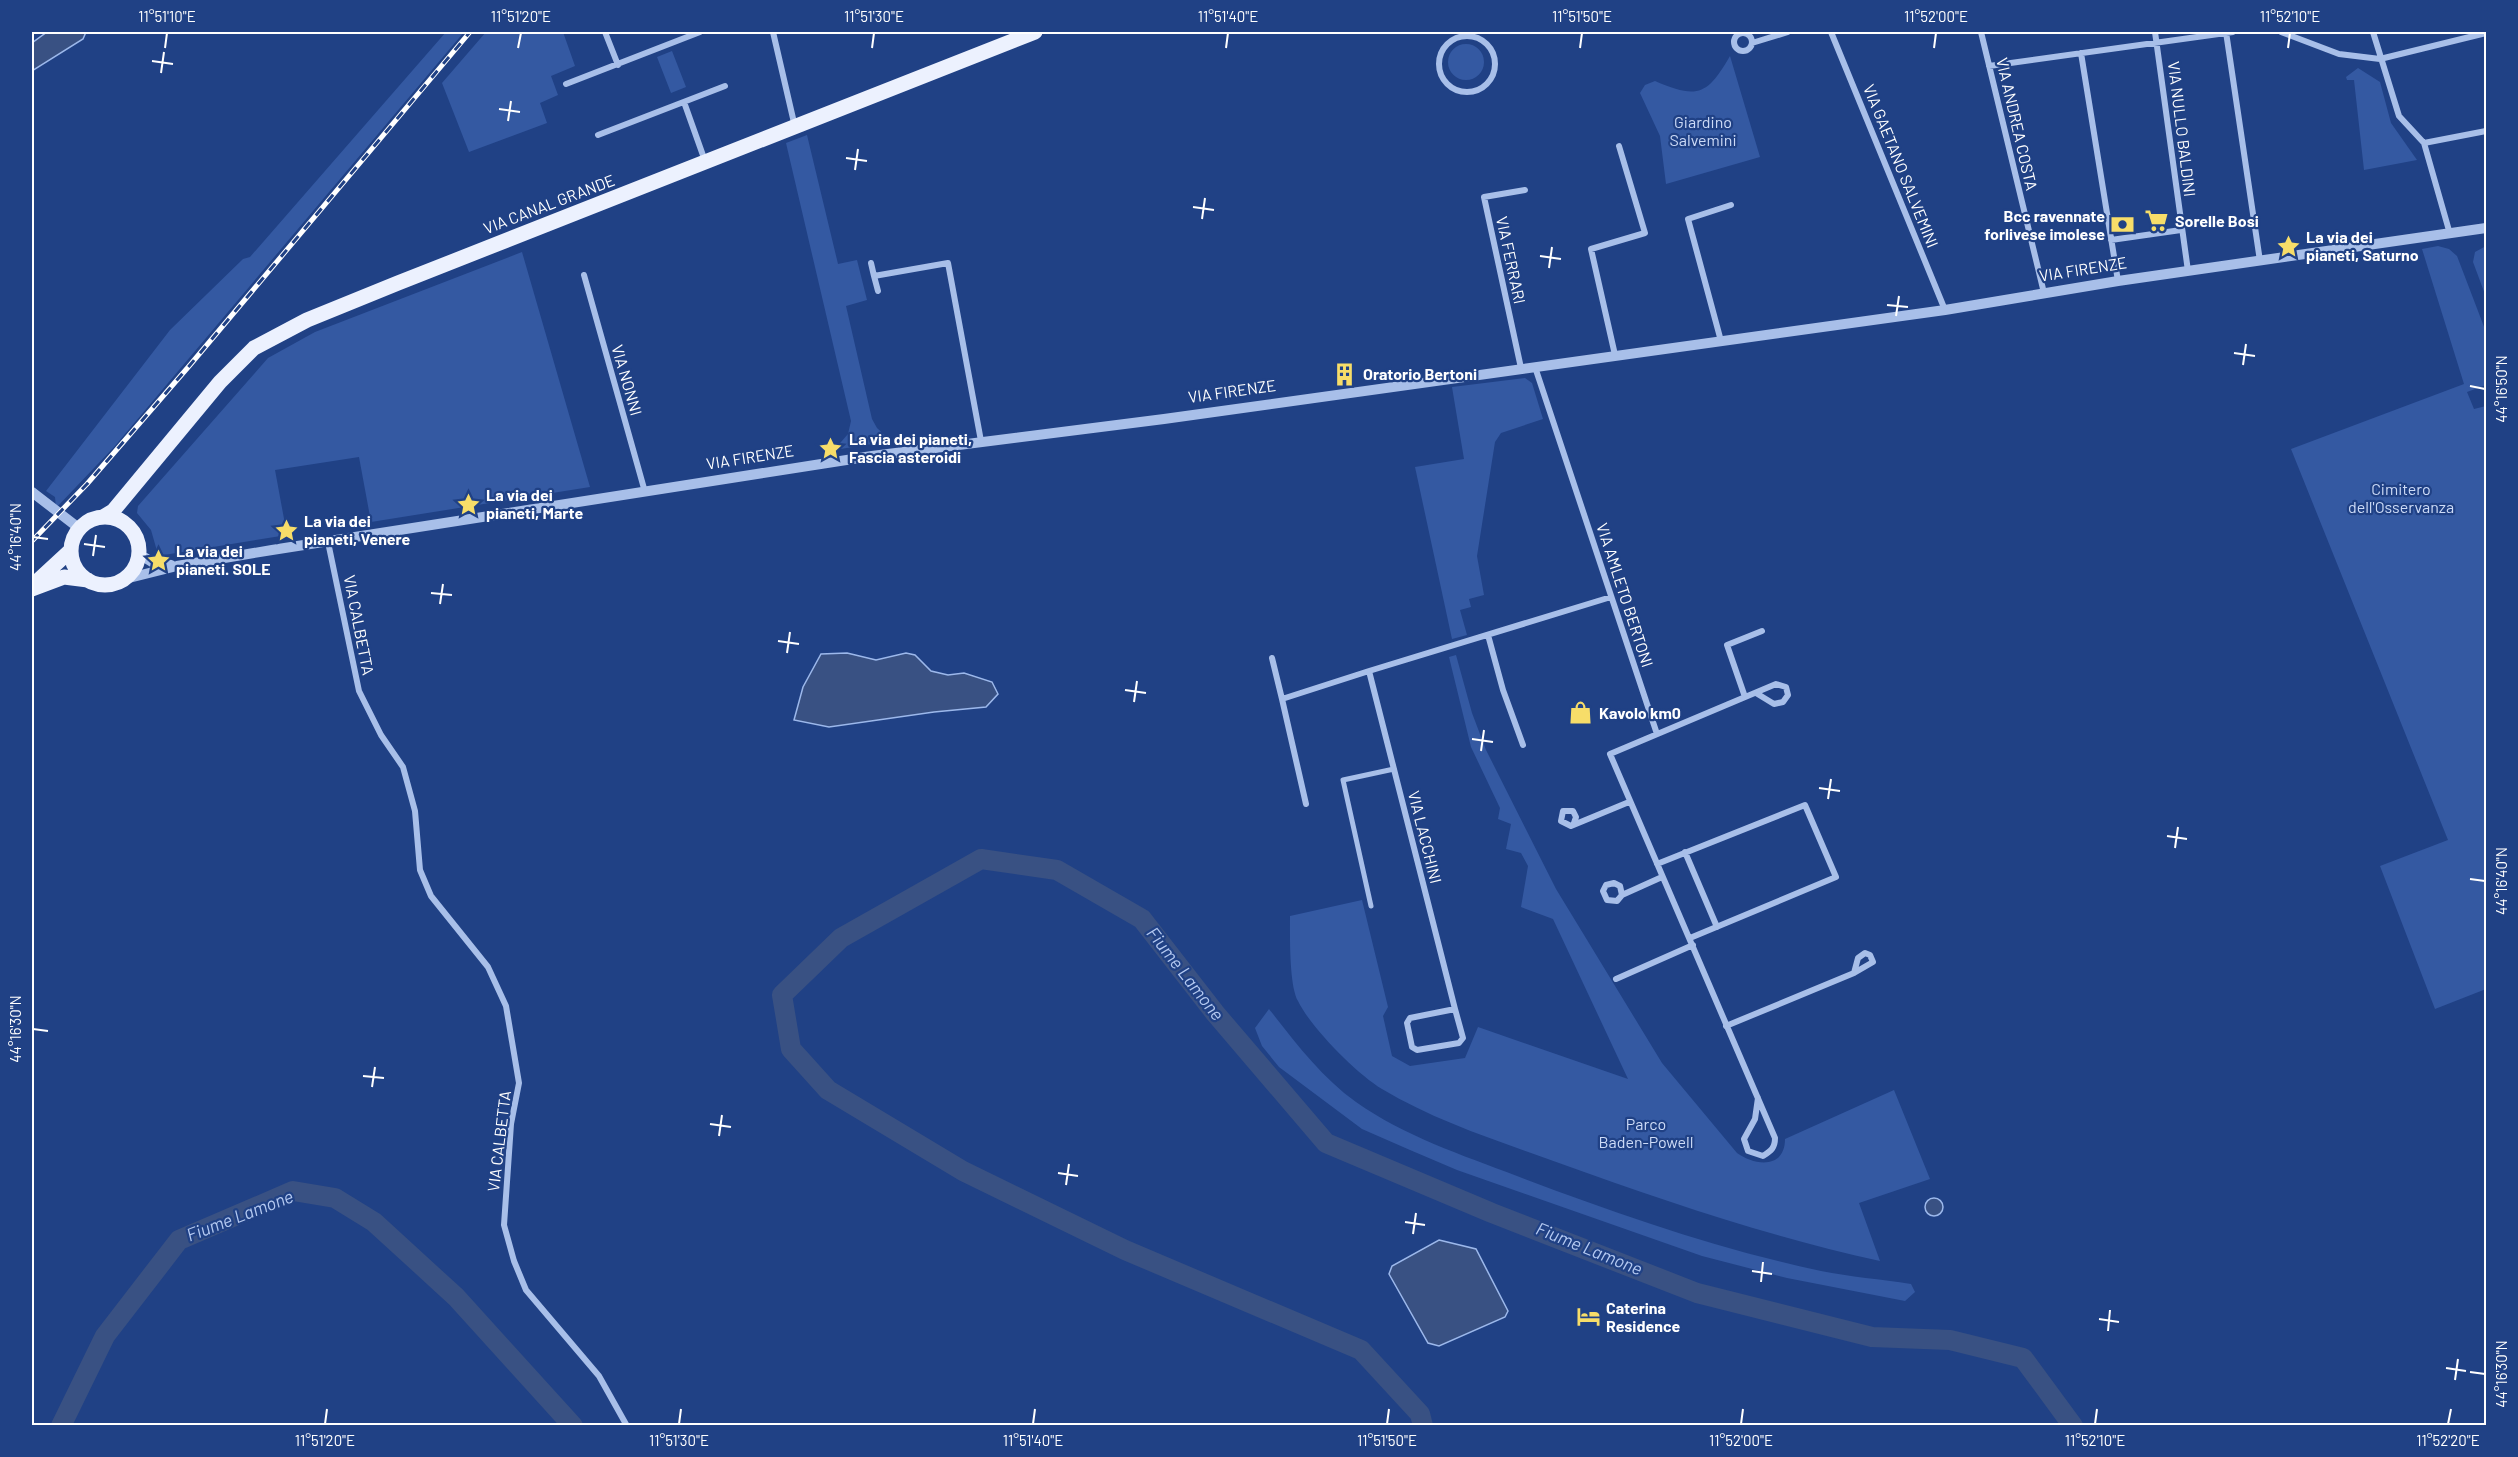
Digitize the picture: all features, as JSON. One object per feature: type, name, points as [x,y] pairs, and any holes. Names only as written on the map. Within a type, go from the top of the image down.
[{"type":"main road","name":"VIA CANAL GRANDE","points":[[103,517],[113,512],[220,382],[262,343],[337,307],[1035,32]]},
{"type":"main road","name":"VIA CANAL GRANDE","points":[[132,489],[124,514],[132,529]]},
{"type":"main road","points":[[103,517],[118,519],[132,529],[138,541],[139,554],[136,567],[125,579],[107,585],[64,577],[32,588],[71,550],[80,529],[88,522],[103,517]]},
{"type":"main road","points":[[71,550],[75,565],[88,580]]},
{"type":"street","points":[[605,32],[618,65]]},
{"type":"street","points":[[566,84],[700,32]]},
{"type":"street","points":[[773,32],[795,128]]},
{"type":"street","points":[[1482,40],[1487,32]]},
{"type":"street","points":[[1752,43],[1788,32]]},
{"type":"street","name":"VIA GAETANO SALVEMINI","points":[[1832,32],[1945,310]]},
{"type":"street","name":"VIA ANDREA COSTA","points":[[1981,32],[2044,293]]},
{"type":"street","name":"VIA NULLO BALDINI","points":[[2155,32],[2188,271]]},
{"type":"street","points":[[1989,66],[2230,32],[2260,261]]},
{"type":"street","points":[[2281,32],[2339,54],[2380,59],[2487,33]]},
{"type":"street","points":[[2373,32],[2399,116],[2424,143],[2450,234]]},
{"type":"street","points":[[1464,36],[1482,40],[1493,54],[1494,72],[1490,80],[1476,91],[1458,92],[1450,87],[1439,72],[1440,52],[1454,38],[1464,36]]},
{"type":"street","points":[[2080,53],[2118,281]]},
{"type":"street","points":[[598,135],[725,86]]},
{"type":"street","points":[[684,102],[705,162]]},
{"type":"street","points":[[2424,143],[2487,131]]},
{"type":"street","points":[[1615,355],[1591,249],[1645,233],[1619,146]]},
{"type":"street","name":"VIA FERRARI","points":[[1521,368],[1484,197],[1525,190]]},
{"type":"street","points":[[1721,340],[1688,219],[1731,205]]},
{"type":"street","name":"VIA FIRENZE","points":[[125,579],[177,566],[981,441],[1164,419],[1945,310],[2118,281],[2487,228]]},
{"type":"street","points":[[2111,240],[2181,230]]},
{"type":"street","points":[[871,263],[878,291]]},
{"type":"street","points":[[874,276],[948,263],[981,441]]},
{"type":"street","name":"VIA NONNI","points":[[584,275],[645,492]]},
{"type":"street","name":"VIA AMLETO BERTONI","points":[[1534,366],[1657,734]]},
{"type":"street","points":[[32,492],[80,529]]},
{"type":"street","name":"VIA CALBETTA","points":[[328,542],[358,691],[381,735],[403,767],[416,811],[420,870],[431,896],[488,967],[506,1006],[519,1083],[511,1124],[504,1225],[514,1261],[526,1290],[598,1376],[627,1425]]},
{"type":"street","name":"VIA FIRENZE","points":[[139,554],[152,562],[177,566]]},
{"type":"street","points":[[1282,699],[1611,597]]},
{"type":"street","points":[[1745,697],[1727,645],[1762,631]]},
{"type":"street","points":[[1488,635],[1522,746]]},
{"type":"street","points":[[1272,658],[1306,804]]},
{"type":"street","name":"VIA LACCHINI","points":[[1369,671],[1463,1038],[1459,1043],[1417,1050],[1412,1047],[1407,1023],[1410,1018],[1455,1009]]},
{"type":"street","points":[[1756,693],[1774,704],[1783,702],[1788,695],[1786,687],[1776,684],[1610,754],[1768,1121],[1775,1145],[1771,1152],[1763,1156],[1748,1151],[1744,1139],[1755,1119],[1758,1098]]},
{"type":"street","points":[[1371,906],[1343,780],[1394,769]]},
{"type":"street","points":[[1574,823],[1629,802]]},
{"type":"street","points":[[1616,980],[1717,927],[1836,877],[1805,805],[1657,864]]},
{"type":"street","points":[[1685,852],[1717,927]]},
{"type":"street","points":[[1622,895],[1662,877]]},
{"type":"street","points":[[1726,1026],[1854,973]]},
{"type":"green space","points":[[446,32],[464,32],[114,447],[56,508],[55,497],[46,491],[170,330],[243,259],[250,257]]},
{"type":"green space","points":[[486,32],[563,32],[575,66],[551,76],[558,95],[540,103],[547,123],[469,152],[442,83]]},
{"type":"green space","points":[[1466,44],[1479,49],[1484,62],[1479,75],[1466,80],[1453,75],[1448,62],[1453,49]]},
{"type":"green space","points":[[672,51],[686,87],[671,93],[657,57]]},
{"type":"green space","name":"Giardino Salvemini","points":[[1730,56],[1760,157],[1666,184],[1660,136],[1640,93],[1645,85],[1655,81],[1691,92],[1700,90],[1714,79]]},
{"type":"green space","points":[[2358,68],[2380,82],[2391,123],[2417,160],[2364,170],[2354,80],[2347,80],[2346,77]]},
{"type":"green space","points":[[807,135],[838,264],[857,260],[867,300],[846,306],[872,419],[877,428],[891,441],[834,450],[848,434],[851,421],[786,143]]},
{"type":"green space","name":"Cimitero dell'Osservanza","points":[[2438,246],[2449,249],[2457,256],[2486,332],[2486,385],[2467,392],[2474,409],[2486,406],[2486,989],[2435,1009],[2380,866],[2448,840],[2291,449],[2464,384],[2422,249]]},
{"type":"green space","points":[[2486,246],[2486,297],[2473,262],[2475,252]]},
{"type":"green space","points":[[522,252],[590,487],[371,522],[359,457],[275,470],[287,535],[164,555],[157,551],[151,530],[137,513],[138,506],[268,358],[315,332]]},
{"type":"green space","points":[[1525,378],[1532,383],[1543,419],[1501,433],[1495,442],[1477,556],[1484,595],[1469,599],[1471,607],[1460,610],[1467,635],[1452,639],[1415,467],[1464,459],[1452,387]]},
{"type":"green space","name":"Parco Baden-Powell","points":[[1456,655],[1472,713],[1486,750],[1556,889],[1662,1063],[1737,1153],[1752,1161],[1775,1160],[1784,1149],[1785,1139],[1894,1090],[1930,1179],[1859,1203],[1880,1261],[1799,1241],[1678,1204],[1446,1121],[1403,1101],[1360,1073],[1336,1050],[1304,1012],[1293,984],[1290,916],[1362,900],[1388,1007],[1383,1016],[1392,1056],[1410,1066],[1465,1058],[1478,1027],[1628,1079],[1553,919],[1521,907],[1528,866],[1521,853],[1506,849],[1511,824],[1498,819],[1500,808],[1471,747],[1449,657]]},
{"type":"green space","points":[[1269,1009],[1309,1058],[1343,1092],[1374,1114],[1434,1144],[1591,1203],[1705,1241],[1821,1271],[1911,1284],[1915,1292],[1905,1301],[1787,1278],[1702,1256],[1457,1170],[1362,1129],[1279,1067],[1262,1046],[1255,1028]]},
{"type":"shaded area","points":[[47,32],[86,32],[83,39],[32,71],[32,43]]},
{"type":"shaded area","points":[[847,653],[876,660],[906,653],[915,655],[931,671],[948,675],[964,673],[992,682],[998,694],[986,707],[829,727],[794,720],[803,687],[821,654]]},
{"type":"shaded area","points":[[1934,1198],[1940,1201],[1943,1207],[1940,1213],[1934,1216],[1928,1213],[1925,1207],[1928,1201]]},
{"type":"shaded area","points":[[1439,1240],[1476,1249],[1508,1311],[1505,1317],[1439,1346],[1428,1343],[1389,1274],[1392,1266]]},
{"type":"waterway","name":"Fiume Lamone","points":[[1423,1426],[1420,1414],[1361,1350],[1125,1250],[963,1171],[828,1090],[791,1049],[782,995],[841,938],[981,859],[1057,870],[1142,919],[1215,1013],[1326,1143],[1492,1213],[1697,1293],[1872,1337],[1950,1340],[2023,1358],[2073,1426]]},
{"type":"waterway","name":"Fiume Lamone","points":[[61,1426],[105,1336],[179,1240],[293,1191],[335,1198],[374,1222],[456,1297],[573,1426]]},
{"type":"railway","points":[[32,541],[87,484],[190,365],[470,32]]},
{"type":"place","name":"Sorelle Bosi","points":[[2157,221]]},
{"type":"place","name":"Bcc ravennate forlivese imolese","points":[[2123,225]]},
{"type":"place","name":"La via dei pianeti, Saturno","points":[[2288,246]]},
{"type":"place","name":"Oratorio Bertoni","points":[[1345,374]]},
{"type":"place","name":"La via dei pianeti, Fascia asteroidi","points":[[831,448]]},
{"type":"place","name":"La via dei pianeti, Marte","points":[[468,504]]},
{"type":"place","name":"La via dei pianeti, Venere","points":[[286,530]]},
{"type":"place","name":"La via dei pianeti. SOLE","points":[[158,560]]},
{"type":"place","name":"Kavolo km0","points":[[1581,713]]},
{"type":"place","name":"Caterina Residence","points":[[1588,1317]]}]
